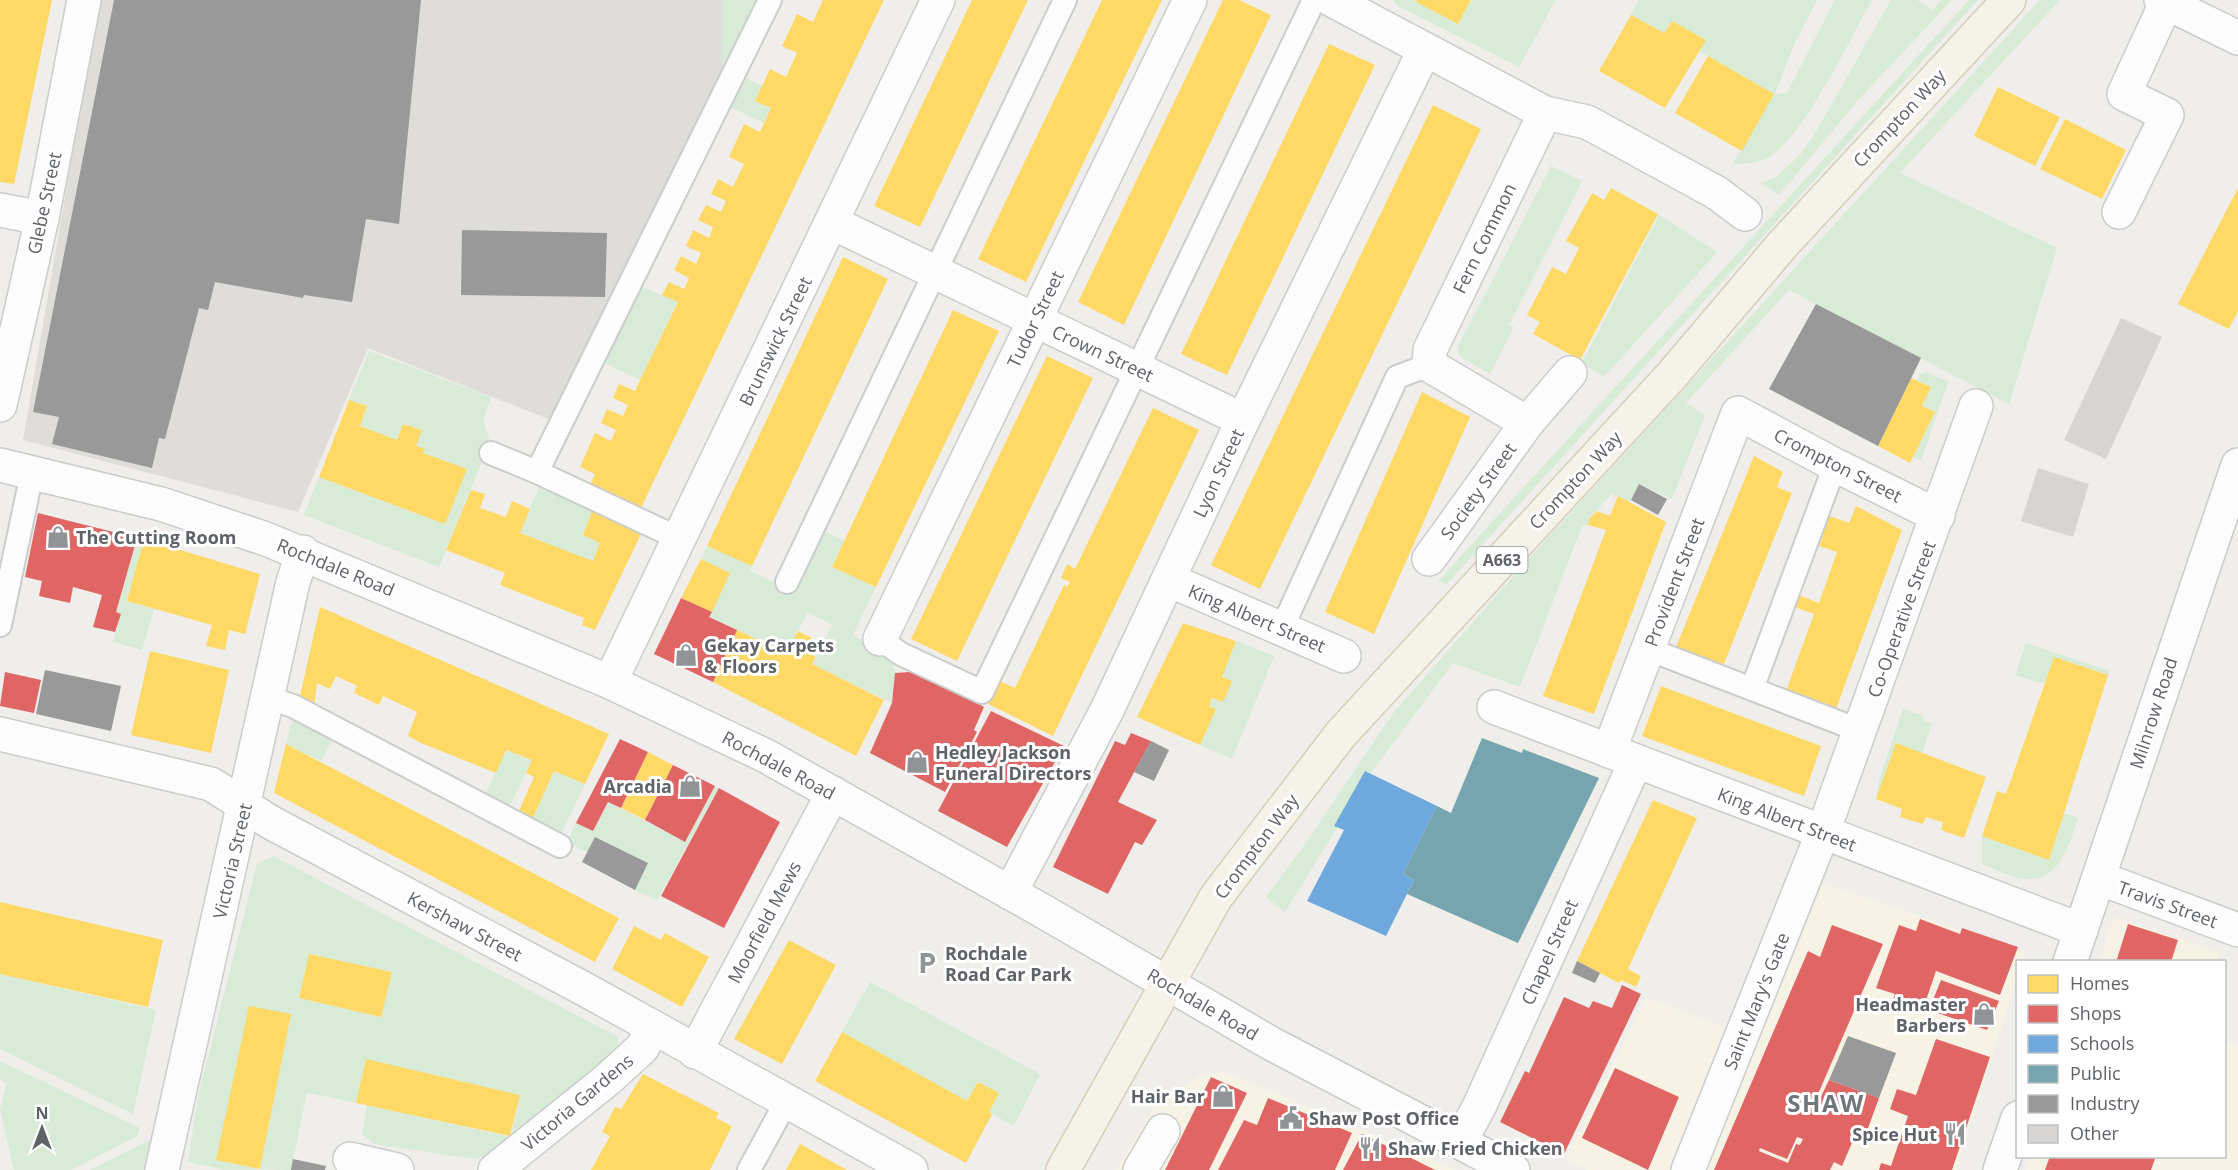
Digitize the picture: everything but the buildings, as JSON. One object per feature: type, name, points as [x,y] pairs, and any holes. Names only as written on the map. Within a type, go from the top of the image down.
[{"type":"main road","name":"Crompton Way","points":[[1063,1170],[1216,897],[1341,734],[1672,375],[1784,243],[2009,0]]},
{"type":"street","name":"Glebe Street","points":[[0,405],[42,218],[84,0]]},
{"type":"street","name":"Brunswick Street","points":[[610,682],[833,223],[938,0]]},
{"type":"street","name":"Tudor Street","points":[[880,639],[1190,0]]},
{"type":"street","points":[[1331,1],[1545,113],[1587,122],[1717,193],[1745,214]]},
{"type":"street","points":[[2119,212],[2167,115],[2124,94],[2164,1],[2238,38]]},
{"type":"street","name":"Lyon Street","points":[[1010,893],[1107,710],[1243,420],[1424,51]]},
{"type":"street","name":"Fern Common","points":[[1429,365],[1430,350],[1545,113]]},
{"type":"street","points":[[0,210],[42,218]]},
{"type":"street","name":"Crown Street","points":[[833,223],[1243,420]]},
{"type":"street","name":"Society Street","points":[[1429,365],[1527,423]]},
{"type":"street","name":"Society Street","points":[[1429,559],[1527,423],[1570,373]]},
{"type":"street","name":"Co-Operative Street","points":[[1823,832],[1976,406]]},
{"type":"street","name":"Crompton Street","points":[[1738,413],[1835,465],[1938,516]]},
{"type":"street","name":"Provident Street","points":[[1623,756],[1648,649],[1738,413]]},
{"type":"street","name":"Rochdale Road","points":[[0,465],[161,504],[303,552],[610,682],[766,756],[1167,982],[1272,1044],[1513,1170]]},
{"type":"street","name":"Milnrow Road","points":[[2071,960],[2228,524],[2238,465]]},
{"type":"street","name":"Victoria Street","points":[[162,1170],[293,582],[303,552]]},
{"type":"street","name":"King Albert Street","points":[[1169,580],[1282,627],[1344,656]]},
{"type":"street","name":"King Albert Street","points":[[1494,706],[2081,930]]},
{"type":"street","name":"Kershaw Street","points":[[0,734],[210,783],[270,822],[653,1028],[786,1102],[894,1166]]},
{"type":"street","name":"Chapel Street","points":[[1460,1142],[1479,1107],[1623,756]]},
{"type":"street","name":"Moorfield Mews","points":[[695,1052],[833,793]]},
{"type":"street","name":"Saint Mary's Gate","points":[[1688,1170],[1823,832]]},
{"type":"street","name":"Travis Street","points":[[2099,879],[2238,930]]},
{"type":"street","name":"Victoria Gardens","points":[[495,1170],[607,1080],[642,1048],[653,1028]]},
{"type":"street","points":[[2000,1170],[2016,1124]]},
{"type":"street","points":[[1140,1170],[1163,1131]]},
{"type":"street","points":[[350,1159],[397,1170]]},
{"type":"lane","points":[[537,471],[770,0]]},
{"type":"lane","points":[[786,582],[933,271],[1065,0]]},
{"type":"lane","points":[[880,639],[901,654],[982,692],[1135,368],[1331,1]]},
{"type":"lane","points":[[1282,627],[1397,377],[1429,365]]},
{"type":"lane","points":[[492,453],[537,471],[678,538]]},
{"type":"lane","points":[[1752,689],[1835,465]]},
{"type":"lane","points":[[0,625],[32,473]]},
{"type":"lane","points":[[1648,649],[1860,731]]},
{"type":"lane","points":[[269,698],[293,706],[560,846]]},
{"type":"lane","points":[[749,1170],[786,1102]]},
{"type":"shaded area","points":[[99,0],[722,0],[722,77],[556,422],[368,348],[298,512],[23,440]]},
{"type":"shaded area","points":[[1823,883],[2026,953],[2023,960],[2016,960],[2016,982],[1956,1170],[1587,1170],[1566,1159],[1646,997],[1759,1041]]},
{"type":"shaded area","points":[[2114,917],[2220,953],[2217,960],[2100,960]]},
{"type":"shaded area","points":[[2226,1041],[2238,1046],[2238,1170],[2026,1170],[2031,1158],[2226,1158]]},
{"type":"shaded area","points":[[1223,1071],[1456,1170],[1116,1170],[1157,1103],[1200,1076]]},
{"type":"green space","points":[[722,0],[760,0],[722,77]]},
{"type":"green space","points":[[1393,0],[1417,0],[1458,24],[1471,0],[1556,0],[1519,67],[1398,6]]},
{"type":"green space","points":[[1639,0],[1817,0],[1794,44],[1775,94],[1787,93],[1835,0],[1872,0],[1826,85],[1783,146],[1761,161],[1733,164],[1774,94],[1699,51],[1705,39],[1672,21],[1664,33],[1631,15]]},
{"type":"green space","points":[[1891,0],[1917,0],[1933,10],[1941,0],[1952,0],[1860,98],[1779,195],[1761,183],[1776,177],[1800,155],[1816,132]]},
{"type":"green space","points":[[1969,0],[1978,0],[1446,585],[1439,580]]},
{"type":"green space","points":[[2040,0],[2060,0],[1900,173],[2057,248],[2009,404],[1789,290],[1686,403],[1705,415],[1672,499],[1639,484],[1629,503],[1611,494],[1589,519],[1588,525],[1582,526],[1520,687],[1453,663],[1370,774],[1285,912],[1266,897],[1308,840],[1394,712],[1534,553]]},
{"type":"green space","points":[[742,76],[763,86],[755,101],[771,108],[764,123],[728,106]]},
{"type":"green space","points":[[1551,166],[1582,181],[1509,325],[1514,327],[1490,374],[1461,357],[1457,349]]},
{"type":"green space","points":[[1659,215],[1717,252],[1604,377],[1582,363]]},
{"type":"green space","points":[[641,286],[678,302],[640,380],[604,363]]},
{"type":"green space","points":[[369,351],[491,397],[483,420],[490,442],[439,567],[304,515],[319,477],[445,524],[467,469],[423,453],[425,449],[416,446],[421,430],[403,424],[397,440],[360,426],[367,406],[349,400]]},
{"type":"green space","points":[[1927,372],[1948,382],[1921,460],[1913,457],[1935,412],[1922,406],[1931,387],[1917,380],[1920,374]]},
{"type":"green space","points":[[539,487],[593,509],[583,535],[600,543],[593,561],[520,533]]},
{"type":"green space","points":[[822,530],[844,541],[832,566],[876,587],[853,635],[891,655],[895,673],[892,703],[812,664],[832,625],[808,612],[786,653],[709,617],[730,573],[701,559],[707,546],[752,566],[750,571],[793,592]]},
{"type":"green space","points":[[137,538],[144,539],[127,601],[154,609],[142,650],[113,642],[121,614],[116,612]]},
{"type":"green space","points":[[1236,641],[1274,656],[1232,759],[1200,745],[1215,709],[1209,706],[1212,698],[1223,701],[1232,681],[1222,677]]},
{"type":"green space","points":[[2026,643],[2110,671],[2108,675],[2054,657],[2044,684],[2015,675]]},
{"type":"green space","points":[[1903,709],[1924,716],[1923,721],[1932,724],[1922,753],[1896,744],[1876,799],[1880,777]]},
{"type":"green space","points":[[293,717],[333,738],[321,761],[286,744]]},
{"type":"green space","points":[[506,750],[532,760],[508,809],[484,797]]},
{"type":"green space","points":[[554,771],[585,784],[560,836],[531,822]]},
{"type":"green space","points":[[715,786],[719,788],[657,900],[635,890],[648,863],[596,837],[588,852],[567,843],[576,823],[593,831],[608,802],[685,842]]},
{"type":"green space","points":[[2064,813],[2078,818],[2067,849],[2056,867],[2048,873],[2039,878],[2022,879],[1982,864],[1982,836],[2049,860]]},
{"type":"green space","points":[[273,856],[618,1037],[617,1051],[517,1133],[512,1132],[520,1095],[366,1060],[356,1103],[307,1092],[291,1170],[260,1169],[291,1014],[256,1170],[225,1170],[188,1162],[198,1096],[257,864]],"holes":[[[309,954],[391,972],[381,1017],[299,998]]]},
{"type":"green space","points":[[0,974],[156,1010],[133,1114],[0,1049]]},
{"type":"green space","points":[[870,982],[1040,1074],[1014,1126],[989,1112],[998,1093],[978,1082],[967,1101],[842,1032]]},
{"type":"green space","points":[[0,1061],[140,1128],[137,1136],[71,1170],[14,1170],[0,1110],[7,1083],[0,1079]]},
{"type":"green space","points":[[367,1105],[506,1136],[508,1140],[487,1155],[475,1159],[374,1144],[362,1134]]},
{"type":"green space","points":[[150,1140],[144,1170],[90,1170]]},
{"type":"place","name":"The Cutting Room","points":[[58,537]]},
{"type":"place","name":"Gekay Carpets & Floors","points":[[686,655]]},
{"type":"place","name":"Hedley Jackson Funeral Directors","points":[[917,762]]},
{"type":"place","name":"Arcadia","points":[[690,786]]},
{"type":"place","name":"Rochdale Road Car Park","points":[[927,963]]},
{"type":"place","name":"Headmaster Barbers","points":[[1984,1014]]},
{"type":"place","name":"Hair Bar","points":[[1223,1096]]},
{"type":"place","name":"Shaw Post Office","points":[[1291,1118]]},
{"type":"place","name":"Spice Hut","points":[[1955,1134]]},
{"type":"place","name":"Shaw Fried Chicken","points":[[1370,1148]]},
{"type":"district","name":"SHAW","points":[[1826,1102]]}]
